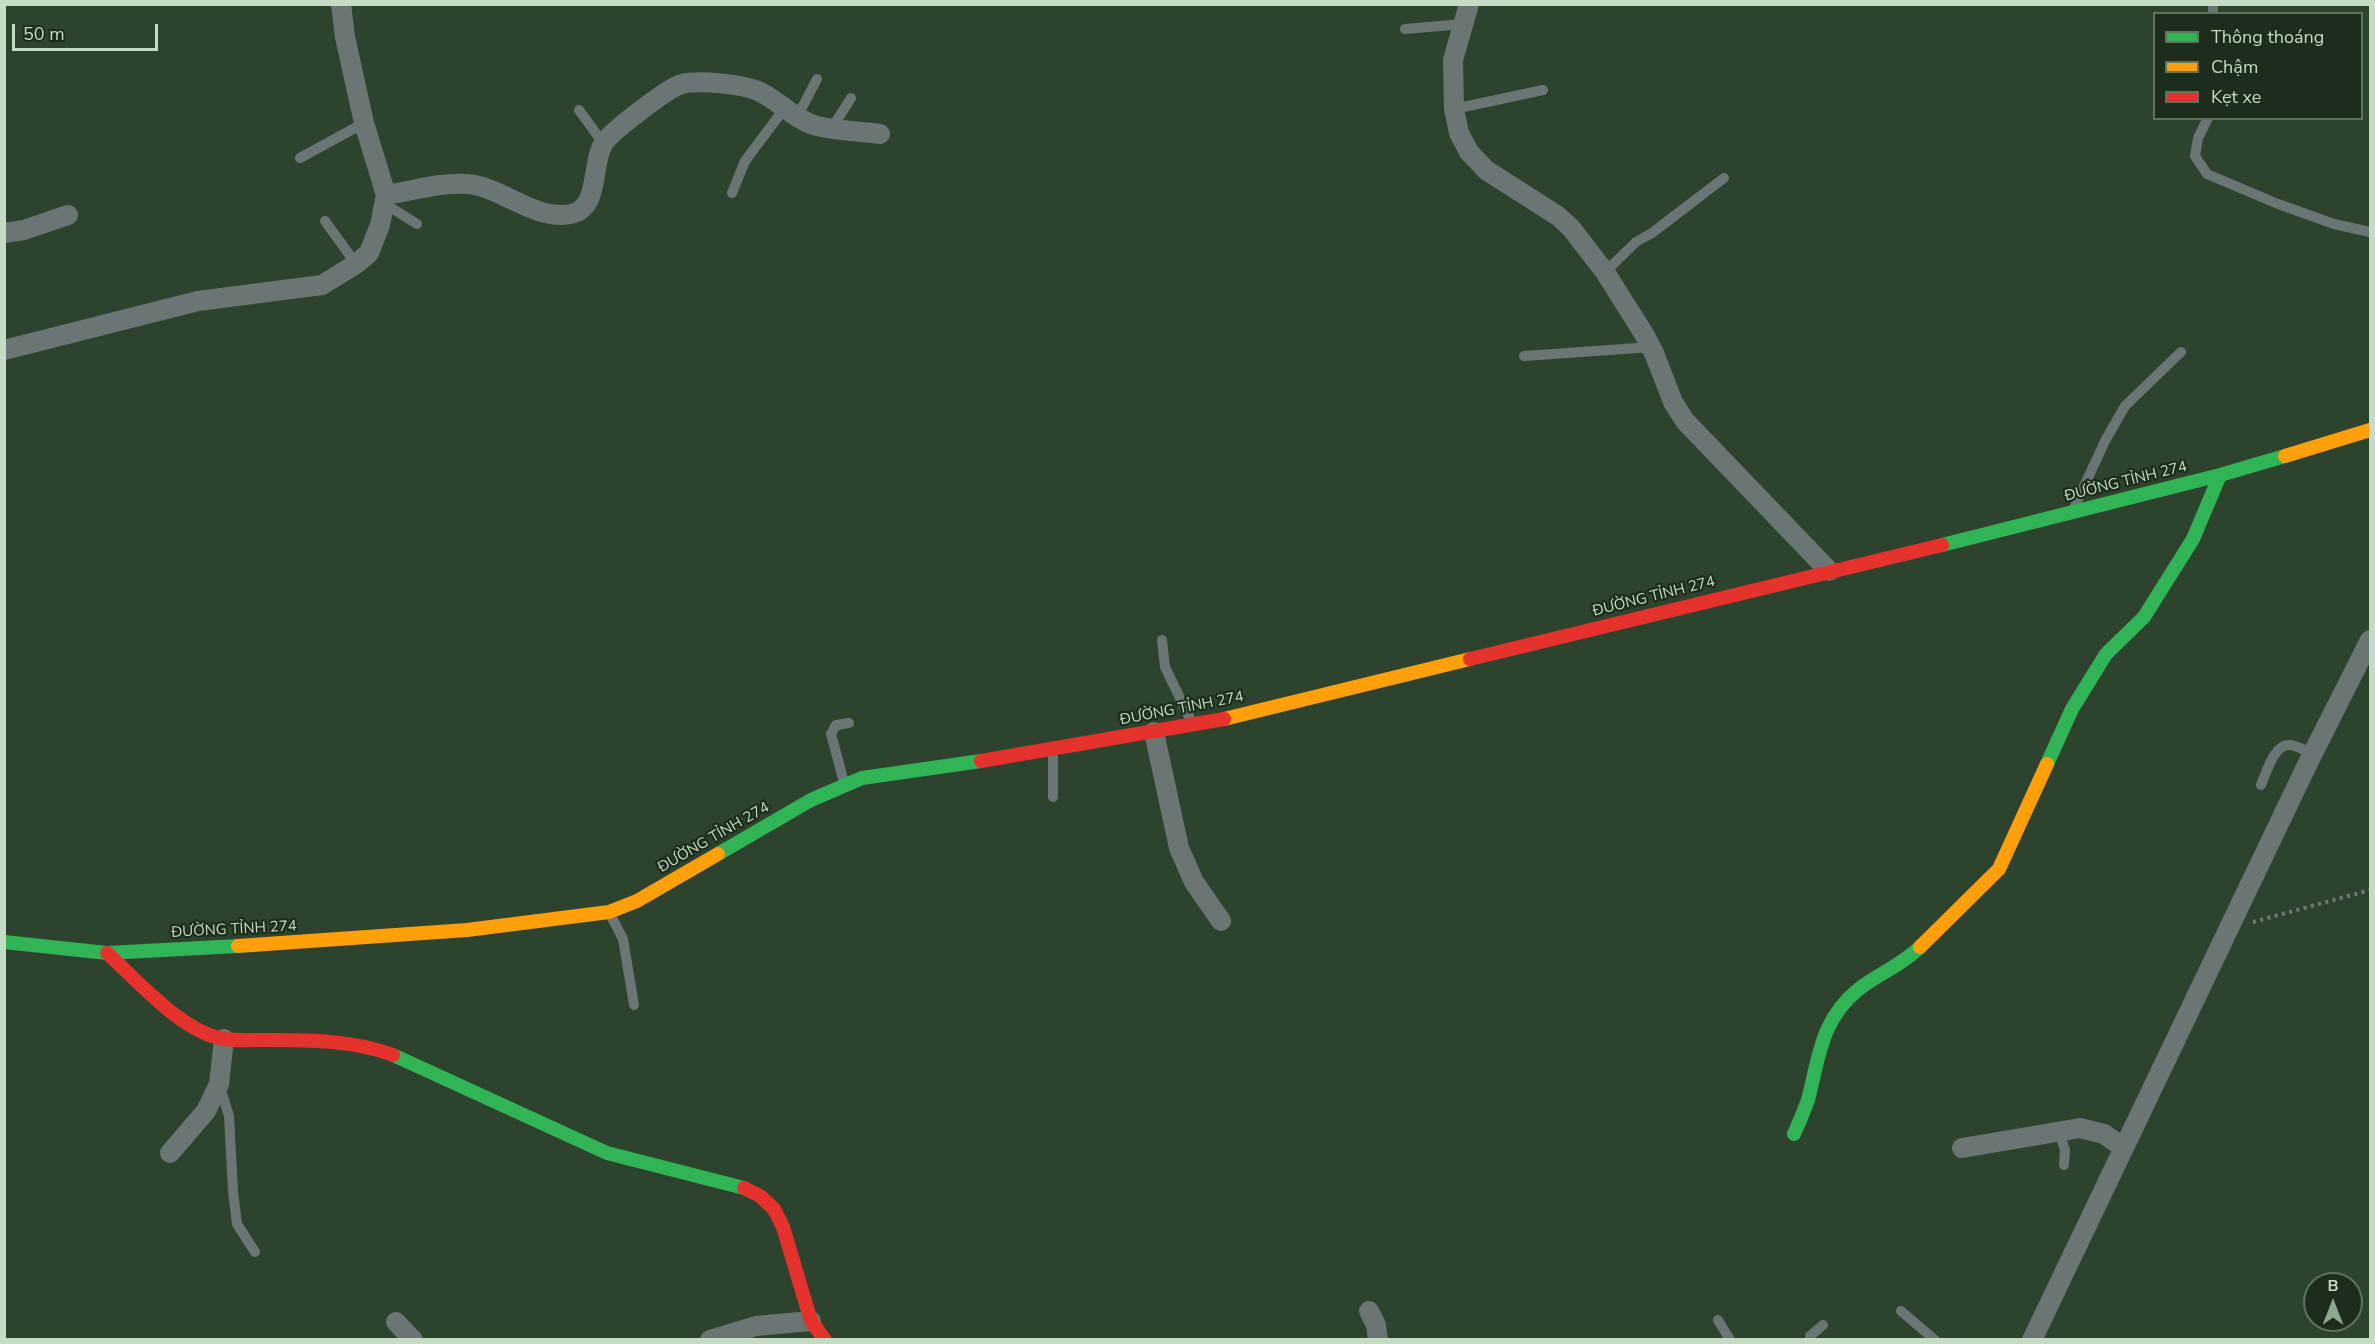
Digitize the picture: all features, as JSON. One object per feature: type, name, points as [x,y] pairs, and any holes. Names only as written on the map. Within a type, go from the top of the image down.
[{"type":"main road","name":"ĐƯỜNG TỈNH 274","points":[[4,942],[107,953],[287,944],[466,930],[609,912],[637,901],[811,800],[862,778],[1053,750],[1193,726],[2071,513],[2220,475],[2370,430]]},
{"type":"main road","points":[[1794,1134],[1807,1102],[1818,1055],[1831,1019],[1858,990],[1912,955],[1999,869],[2072,710],[2106,654],[2144,617],[2175,568],[2193,539],[2220,475]]},
{"type":"main road","points":[[107,953],[185,1023],[206,1033],[225,1039],[345,1043],[368,1047],[391,1054],[607,1153],[741,1187],[760,1196],[774,1209],[783,1227],[811,1321],[825,1340]]},
{"type":"street","points":[[4,350],[198,301],[322,285],[369,253],[380,225],[385,199],[364,123],[345,38],[341,4]]},
{"type":"street","points":[[1469,4],[1453,60],[1454,109],[1468,152],[1486,170],[1558,216],[1571,228],[1605,272],[1652,347],[1673,402],[1685,421],[1828,571]]},
{"type":"street","points":[[385,199],[467,184],[487,188],[538,211],[571,214],[584,208],[591,196],[596,162],[603,143],[666,91],[680,84],[736,85],[758,91],[815,126],[880,134]]},
{"type":"street","points":[[4,233],[24,230],[68,215]]},
{"type":"street","points":[[2032,1340],[2370,640]]},
{"type":"street","points":[[1154,732],[1179,848],[1194,882],[1221,921]]},
{"type":"street","points":[[170,1153],[206,1111],[219,1084],[225,1039]]},
{"type":"street","points":[[1962,1148],[2080,1128],[2104,1134],[2124,1148]]},
{"type":"street","points":[[1370,1311],[1376,1325],[1377,1340]]},
{"type":"street","points":[[710,1340],[740,1329],[811,1321]]},
{"type":"street","points":[[396,1322],[413,1340]]},
{"type":"lane","points":[[1405,29],[1464,24]]},
{"type":"lane","points":[[732,193],[745,161],[791,113],[817,79]]},
{"type":"lane","points":[[1454,109],[1543,90]]},
{"type":"lane","points":[[832,128],[851,98]]},
{"type":"lane","points":[[579,110],[603,143]]},
{"type":"lane","points":[[2207,120],[2198,138],[2195,156],[2207,174],[2278,204],[2334,224],[2370,232]]},
{"type":"lane","points":[[300,158],[364,123]]},
{"type":"lane","points":[[1605,272],[1636,242],[1652,233],[1724,178]]},
{"type":"lane","points":[[385,199],[417,224]]},
{"type":"lane","points":[[325,221],[356,264]]},
{"type":"lane","points":[[1524,356],[1652,347]]},
{"type":"lane","points":[[2071,513],[2105,441],[2125,406],[2181,352]]},
{"type":"lane","points":[[1162,640],[1165,667],[1193,726]]},
{"type":"lane","points":[[845,786],[831,734],[836,725],[849,723]]},
{"type":"lane","points":[[2261,785],[2274,757],[2282,746],[2289,744],[2313,754]]},
{"type":"lane","points":[[1053,750],[1053,796]]},
{"type":"lane","points":[[609,912],[623,939],[633,1005]]},
{"type":"lane","points":[[219,1084],[229,1116],[237,1224],[255,1252]]},
{"type":"lane","points":[[2059,1132],[2065,1150],[2064,1165]]},
{"type":"lane","points":[[1901,1311],[1935,1340]]},
{"type":"lane","points":[[1718,1320],[1730,1340]]},
{"type":"lane","points":[[1810,1340],[1810,1336],[1823,1324]]},
{"type":"path","points":[[2229,928],[2370,890]]},
{"type":"traffic: fast","points":[[1942,545],[2220,475],[2285,456]]},
{"type":"traffic: fast","points":[[2047,764],[2072,709],[2106,654],[2144,617],[2193,539],[2220,475]]},
{"type":"traffic: fast","points":[[718,854],[811,800],[862,778],[981,761]]},
{"type":"traffic: fast","points":[[4,942],[107,953],[238,946]]},
{"type":"traffic: fast","points":[[1794,1134],[1808,1100],[1823,1040],[1837,1013],[1859,989],[1906,959],[1920,947]]},
{"type":"traffic: fast","points":[[393,1055],[607,1153],[744,1188]]},
{"type":"traffic: slow","points":[[2285,456],[2370,430]]},
{"type":"traffic: slow","points":[[1224,719],[1470,659]]},
{"type":"traffic: slow","points":[[1920,947],[1999,869],[2047,764]]},
{"type":"traffic: slow","points":[[238,946],[467,930],[609,912],[637,901],[718,854]]},
{"type":"traffic: jam","points":[[1470,659],[1942,545]]},
{"type":"traffic: jam","points":[[981,761],[1224,719]]},
{"type":"traffic: jam","points":[[107,953],[177,1017],[208,1035],[235,1040],[330,1042],[362,1046],[393,1055]]},
{"type":"traffic: jam","points":[[744,1188],[760,1196],[774,1209],[783,1227],[811,1321],[825,1340]]}]
